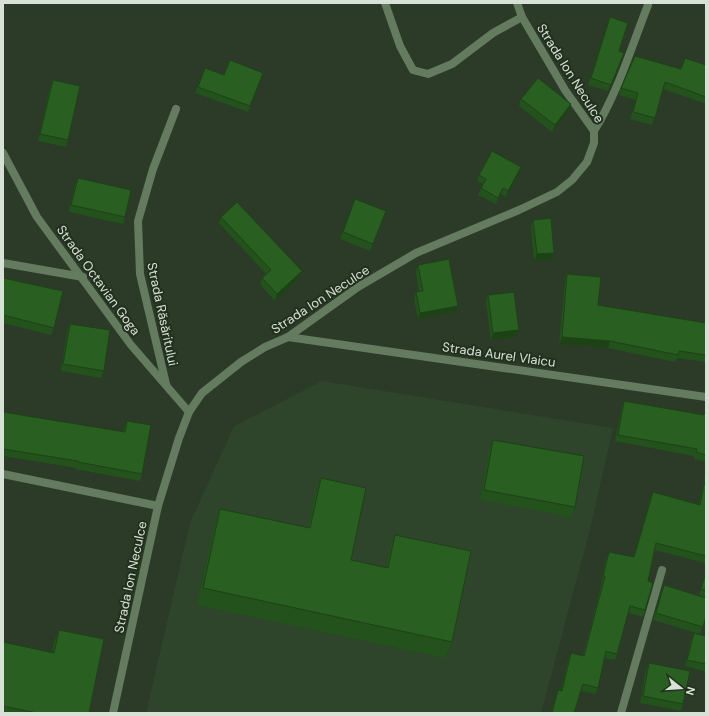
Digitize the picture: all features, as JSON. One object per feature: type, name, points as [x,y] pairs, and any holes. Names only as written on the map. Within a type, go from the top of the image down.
[{"type":"street","points":[[385,3],[400,46],[413,70],[428,74],[452,64],[493,33],[522,17]]},
{"type":"street","name":"Strada Ion Neculce","points":[[113,713],[158,506],[179,438],[190,412],[202,393],[223,375],[265,347],[288,337],[358,287],[416,252],[520,210],[557,192],[572,180],[587,162],[594,143],[594,131],[565,90],[522,17],[517,3]]},
{"type":"street","points":[[594,131],[604,114],[622,75],[648,5]]},
{"type":"street","name":"Strada Răsăritului","points":[[167,387],[140,274],[138,220],[153,169],[176,109]]},
{"type":"street","name":"Strada Octavian Goga","points":[[3,153],[37,217],[83,277],[131,345],[190,412]]},
{"type":"street","points":[[3,263],[83,277]]},
{"type":"street","name":"Strada Aurel Vlaicu","points":[[288,337],[706,397]]},
{"type":"street","points":[[3,474],[158,506]]},
{"type":"street","points":[[620,713],[662,570]]},
{"type":"shaded area","points":[[322,381],[613,428],[590,530],[541,713],[146,713],[190,523],[234,426]]},
{"type":"building","points":[[610,17],[628,23],[619,51],[624,53],[611,85],[591,78]]},
{"type":"building","points":[[635,56],[681,69],[685,58],[706,65],[706,97],[665,82],[655,118],[633,112],[638,93],[621,88]]},
{"type":"building","points":[[230,60],[263,73],[250,106],[198,87],[205,68],[224,75]]},
{"type":"building","points":[[538,78],[571,104],[555,125],[521,99]]},
{"type":"building","points":[[53,80],[80,86],[68,140],[40,134]]},
{"type":"building","points":[[492,151],[521,167],[508,191],[503,188],[498,198],[481,188],[486,179],[479,175]]},
{"type":"building","points":[[78,178],[131,190],[125,217],[71,205]]},
{"type":"building","points":[[355,199],[386,211],[373,244],[343,232]]},
{"type":"building","points":[[237,202],[302,271],[277,294],[262,278],[271,270],[221,217]]},
{"type":"building","points":[[551,218],[554,253],[537,254],[533,220]]},
{"type":"building","points":[[449,259],[458,306],[420,313],[416,292],[423,291],[418,265]]},
{"type":"building","points":[[567,274],[601,277],[598,305],[706,323],[706,355],[679,351],[678,355],[610,341],[562,337]]},
{"type":"building","points":[[3,278],[63,291],[54,328],[3,315]]},
{"type":"building","points":[[514,292],[519,330],[493,333],[488,295]]},
{"type":"building","points":[[70,324],[110,330],[104,371],[63,364]]},
{"type":"building","points":[[624,401],[704,415],[705,411],[706,455],[696,452],[697,449],[618,435]]},
{"type":"building","points":[[3,412],[125,432],[127,421],[151,425],[142,474],[78,461],[3,449]]},
{"type":"building","points":[[493,440],[584,456],[575,507],[484,490]]},
{"type":"building","points":[[706,475],[706,556],[656,543],[648,581],[653,583],[645,610],[630,606],[617,654],[606,651],[598,688],[583,684],[574,713],[552,713],[558,690],[562,691],[571,653],[584,656],[605,576],[603,576],[609,552],[634,557],[653,492],[700,505]]},
{"type":"building","points":[[321,478],[366,488],[351,560],[388,568],[395,535],[471,551],[452,642],[203,588],[220,509],[310,528]]},
{"type":"building","points":[[706,572],[706,590],[701,589]]},
{"type":"building","points":[[664,585],[706,598],[706,616],[703,627],[656,613]]},
{"type":"building","points":[[59,630],[104,639],[89,713],[37,713],[3,706],[3,642],[54,653]]},
{"type":"building","points":[[694,633],[706,636],[706,664],[687,660]]},
{"type":"building","points":[[649,663],[690,671],[683,704],[643,696]]}]
